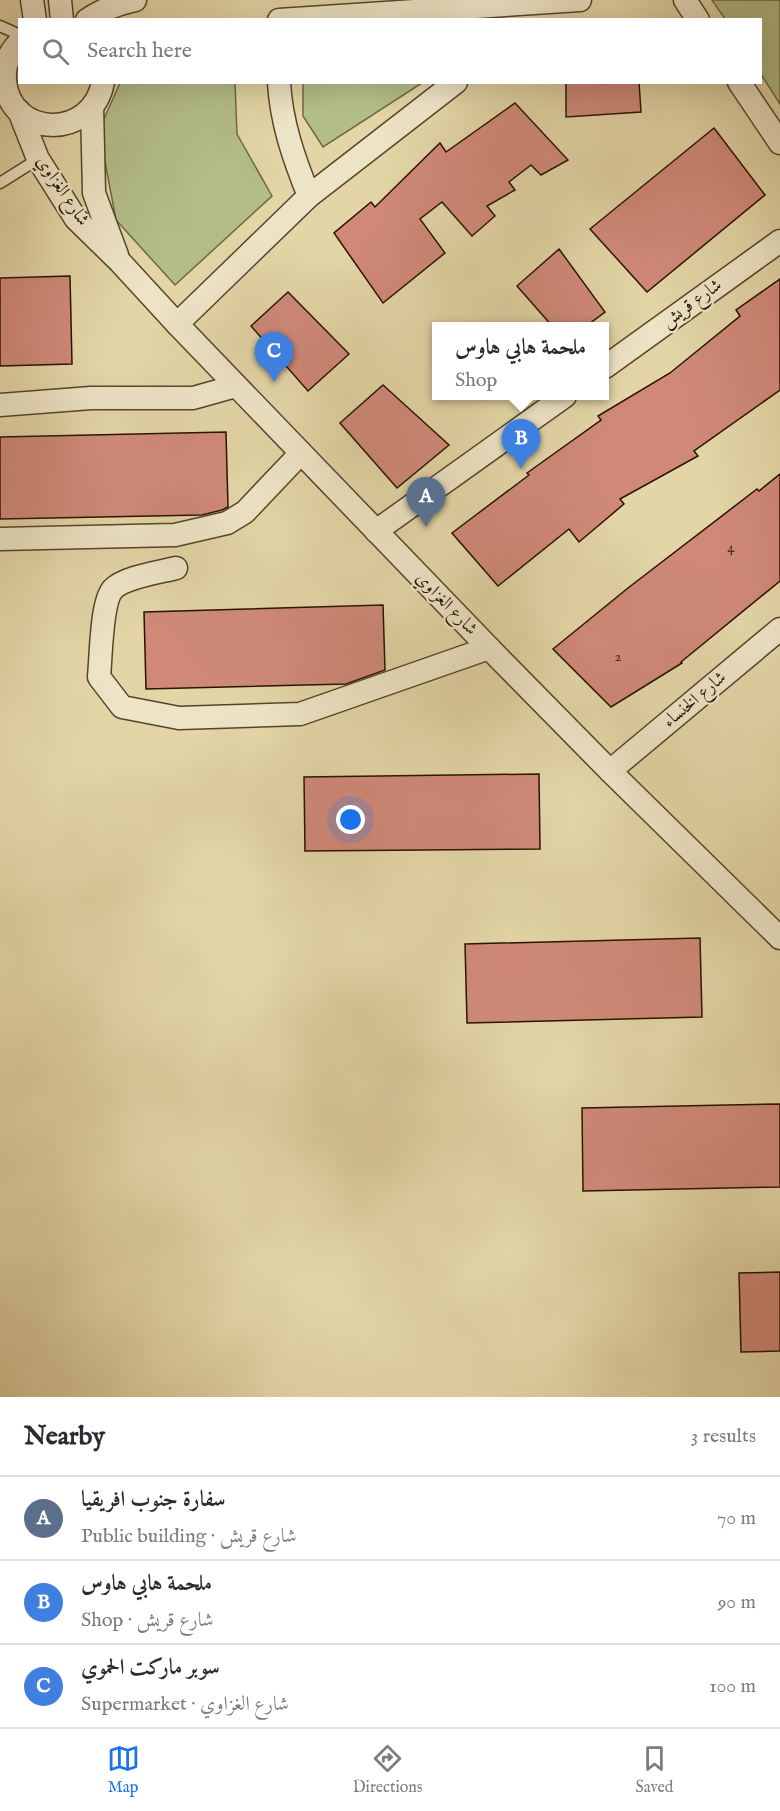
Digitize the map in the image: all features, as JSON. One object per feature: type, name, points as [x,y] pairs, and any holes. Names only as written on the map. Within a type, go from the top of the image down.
[{"type":"street","points":[[32,0],[35,18]]},
{"type":"street","points":[[60,0],[63,18]]},
{"type":"street","points":[[90,18],[102,9],[135,0]]},
{"type":"street","points":[[335,18],[504,12],[580,0]]},
{"type":"street","points":[[684,0],[697,18]]},
{"type":"street","name":"شارع الغزاوي","points":[[18,44],[7,60],[5,74],[10,103],[38,159],[76,219],[120,262],[236,386],[489,648],[780,938]]},
{"type":"street","points":[[10,103],[36,122],[56,126],[82,117],[99,97],[102,84]]},
{"type":"street","points":[[279,84],[286,127],[295,162],[309,196]]},
{"type":"street","points":[[177,324],[309,196],[453,84]]},
{"type":"street","points":[[741,84],[780,143]]},
{"type":"street","name":"شارع الغزاوي","points":[[92,107],[94,193],[120,262]]},
{"type":"street","name":"شارع قريش","points":[[609,364],[780,241]]},
{"type":"street","points":[[0,405],[91,398],[193,398],[236,386]]},
{"type":"street","points":[[376,531],[559,400]]},
{"type":"street","points":[[0,539],[175,535],[227,523],[245,512],[301,453]]},
{"type":"street","points":[[176,568],[127,581],[113,589],[105,608],[99,677],[122,707],[179,718],[300,714],[489,648]]},
{"type":"street","name":"شارع الخنساء","points":[[610,771],[780,629]]},
{"type":"lane","points":[[0,26],[18,34]]},
{"type":"lane","points":[[0,183],[38,159]]},
{"type":"green space","points":[[712,0],[780,0],[780,104],[762,76],[762,18],[724,18]]},
{"type":"green space","points":[[120,84],[235,84],[237,134],[272,196],[175,285],[116,220],[99,130]]},
{"type":"green space","points":[[303,84],[420,84],[323,147],[303,116]]},
{"type":"building","points":[[566,84],[639,84],[641,112],[566,117]]},
{"type":"building","points":[[515,103],[568,160],[541,175],[531,165],[509,182],[515,190],[487,206],[495,216],[472,236],[442,202],[420,219],[445,253],[383,303],[334,233],[371,202],[375,207],[440,143],[446,152]]},
{"type":"building","points":[[714,128],[765,195],[647,292],[590,229]]},
{"type":"building","points":[[559,249],[605,312],[592,322],[549,322],[517,286]]},
{"type":"building","points":[[70,276],[72,364],[0,366],[0,278]]},
{"type":"building","points":[[780,279],[780,390],[694,451],[698,456],[620,499],[624,504],[579,542],[569,529],[498,586],[452,533],[529,475],[527,473],[601,420],[598,416],[670,373],[740,316],[736,310]]},
{"type":"building","points":[[288,292],[349,354],[308,391],[251,326]]},
{"type":"building","points":[[383,385],[449,445],[397,488],[340,423]]},
{"type":"building","points":[[226,432],[228,507],[222,510],[202,515],[0,519],[0,437]]},
{"type":"building","points":[[780,474],[780,581],[682,663],[611,707],[553,649],[628,588],[757,489],[759,491]]},
{"type":"building","points":[[383,605],[385,670],[346,684],[146,689],[144,612]]},
{"type":"building","points":[[539,774],[540,849],[305,851],[304,777]]},
{"type":"building","points":[[700,938],[702,1017],[467,1023],[465,944]]},
{"type":"building","points":[[780,1104],[780,1187],[583,1191],[582,1108]]},
{"type":"building","points":[[780,1272],[780,1351],[741,1352],[739,1273]]},
{"type":"place","name":"سوبر ماركت الحموي","points":[[274,382]]},
{"type":"place","name":"ملحمة هابي هاوس","points":[[521,469]]},
{"type":"place","name":"سفارة جنوب افريقيا","points":[[426,527]]}]
